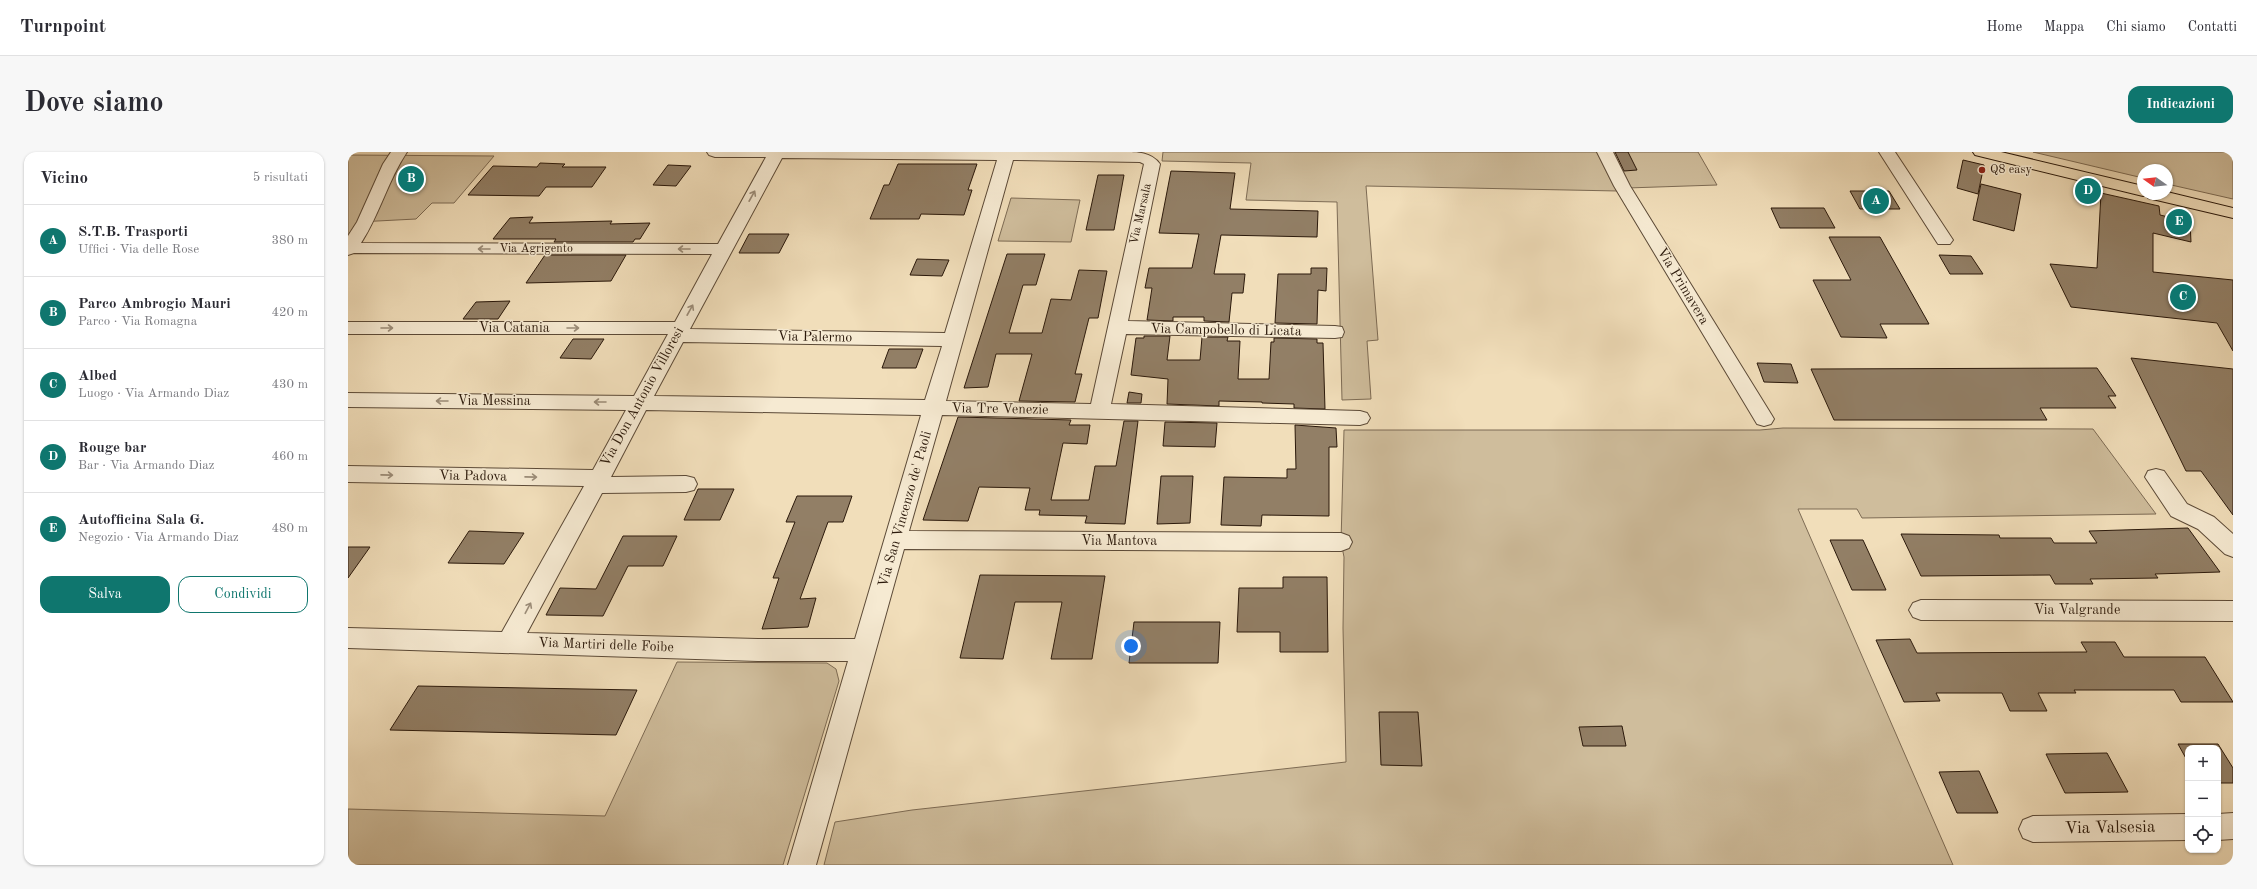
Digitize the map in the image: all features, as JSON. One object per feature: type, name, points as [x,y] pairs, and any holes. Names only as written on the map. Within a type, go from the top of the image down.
[{"type":"main road","points":[[1981,152],[2137,191]]},
{"type":"main road","points":[[2173,199],[2233,213]]},
{"type":"street","points":[[349,249],[366,222],[391,164],[399,152]]},
{"type":"street","points":[[715,152],[1007,154]]},
{"type":"street","name":"Via Don Antonio Villoresi","points":[[509,643],[776,152]]},
{"type":"street","name":"Via Primavera","points":[[1605,152],[1622,186],[1764,419]]},
{"type":"street","points":[[1887,152],[1944,240]]},
{"type":"street","name":"Via Marsala","points":[[1007,154],[1140,157],[1148,159],[1152,164],[1100,410]]},
{"type":"street","name":"Via San Vincenzo de' Paoli","points":[[802,865],[897,540],[933,408],[1007,154]]},
{"type":"street","name":"Via Agrigento","points":[[349,249],[723,249]]},
{"type":"street","name":"Via Campobello di Licata","points":[[1117,327],[1335,332]]},
{"type":"street","name":"Via Catania","points":[[348,328],[679,332]]},
{"type":"street","name":"Via Palermo","points":[[679,332],[953,340]]},
{"type":"street","name":"Via Messina","points":[[348,400],[639,402]]},
{"type":"street","name":"Via Tre Venezie","points":[[639,402],[1100,410],[1360,418]]},
{"type":"street","name":"Via Padova","points":[[348,474],[686,484]]},
{"type":"street","points":[[2156,476],[2179,510],[2206,523],[2233,548]]},
{"type":"street","name":"Via Mantova","points":[[897,540],[1341,542]]},
{"type":"street","name":"Via Valgrande","points":[[1921,610],[2233,611]]},
{"type":"street","name":"Via Martiri delle Foibe","points":[[348,638],[758,650],[864,650]]},
{"type":"street","points":[[2221,827],[2233,826]]},
{"type":"street","name":"Via Valsesia","points":[[2033,829],[2185,827]]},
{"type":"shaded area","points":[[1163,152],[1597,152],[1618,191],[1366,186],[1378,340],[1367,341],[1371,399],[1342,400],[1337,202],[1246,200],[1251,163],[1162,161]]},
{"type":"shaded area","points":[[1611,152],[1698,152],[1717,185],[1627,188]]},
{"type":"shaded area","points":[[2033,152],[2233,152],[2233,199],[2173,185],[2173,164],[2137,164],[2137,177]]},
{"type":"shaded area","points":[[348,155],[494,156],[454,203],[432,203],[416,219],[358,222],[348,235]]},
{"type":"shaded area","points":[[1011,198],[1080,200],[1071,242],[998,241]]},
{"type":"shaded area","points":[[1783,428],[2093,429],[2156,514],[1862,518],[1857,509],[1798,509],[1953,865],[824,865],[835,822],[912,810],[1346,762],[1343,628],[1344,557],[1341,542],[1344,430],[1760,430]]},
{"type":"shaded area","points":[[677,662],[827,663],[836,669],[839,681],[783,865],[348,865],[348,809],[605,816]]},
{"type":"building","points":[[1615,152],[1628,152],[1637,170],[1624,171]]},
{"type":"building","points":[[1963,160],[1984,165],[1978,194],[1957,188]]},
{"type":"building","points":[[540,163],[565,164],[562,167],[606,167],[592,187],[546,187],[539,196],[468,195],[493,166],[537,167]]},
{"type":"building","points":[[898,164],[977,164],[968,190],[972,190],[964,215],[921,214],[919,219],[870,219],[884,185],[889,185]]},
{"type":"building","points":[[668,165],[691,166],[676,186],[653,185]]},
{"type":"building","points":[[1171,171],[1235,173],[1230,209],[1318,211],[1317,237],[1221,235],[1214,274],[1245,274],[1243,293],[1232,293],[1229,322],[1204,321],[1204,317],[1173,317],[1173,321],[1147,320],[1152,288],[1145,288],[1149,268],[1192,268],[1199,234],[1159,233]]},
{"type":"building","points":[[1098,175],[1124,175],[1114,230],[1086,230]]},
{"type":"building","points":[[1981,184],[2021,194],[2014,231],[1973,220]]},
{"type":"building","points":[[1850,191],[1889,191],[1900,209],[1860,209]]},
{"type":"building","points":[[2101,193],[2159,206],[2160,215],[2190,222],[2191,242],[2153,233],[2153,272],[2233,280],[2233,351],[2217,323],[2071,307],[2050,264],[2097,268]]},
{"type":"building","points":[[1771,208],[1824,208],[1835,228],[1780,228]]},
{"type":"building","points":[[533,217],[529,223],[612,221],[610,224],[650,223],[640,239],[635,239],[633,242],[554,242],[556,239],[493,239],[510,218]]},
{"type":"building","points":[[749,234],[789,234],[779,253],[739,253]]},
{"type":"building","points":[[1829,237],[1880,237],[1929,324],[1880,324],[1887,338],[1841,337],[1813,280],[1851,280]]},
{"type":"building","points":[[1007,254],[1045,254],[1036,285],[1023,285],[1009,333],[1042,333],[1051,299],[1071,300],[1079,270],[1107,271],[1098,318],[1089,318],[1075,374],[1082,374],[1075,402],[1019,401],[1032,354],[996,354],[988,387],[964,388]]},
{"type":"building","points":[[545,255],[626,255],[611,281],[526,283]]},
{"type":"building","points":[[1939,255],[1971,256],[1983,274],[1950,274]]},
{"type":"building","points":[[917,259],[949,260],[942,276],[910,275]]},
{"type":"building","points":[[1311,268],[1327,268],[1326,291],[1318,290],[1317,324],[1275,323],[1278,274],[1311,274]]},
{"type":"building","points":[[510,301],[498,319],[463,319],[476,302]]},
{"type":"building","points":[[1144,336],[1170,336],[1167,360],[1200,360],[1202,337],[1228,337],[1227,341],[1240,341],[1238,379],[1269,379],[1271,342],[1274,342],[1274,338],[1317,339],[1317,343],[1323,343],[1325,409],[1294,408],[1294,404],[1262,402],[1219,401],[1219,406],[1167,404],[1168,379],[1131,375],[1136,338],[1144,338]]},
{"type":"building","points":[[573,339],[604,339],[591,359],[560,358]]},
{"type":"building","points":[[889,349],[923,349],[916,368],[882,368]]},
{"type":"building","points":[[2131,358],[2233,369],[2233,515],[2201,471],[2186,471]]},
{"type":"building","points":[[1757,363],[1791,364],[1798,383],[1764,382]]},
{"type":"building","points":[[2097,368],[2116,396],[2108,396],[2116,408],[2040,408],[2047,420],[1834,420],[1811,369]]},
{"type":"building","points":[[1129,392],[1142,394],[1141,403],[1127,403]]},
{"type":"building","points":[[958,417],[1071,420],[1069,425],[1090,425],[1087,444],[1063,443],[1051,500],[1089,500],[1095,466],[1116,466],[1124,421],[1138,421],[1125,524],[1085,523],[1087,516],[1039,515],[1040,510],[1025,510],[1030,488],[979,487],[968,521],[923,520]]},
{"type":"building","points":[[1165,422],[1217,423],[1215,447],[1163,446]]},
{"type":"building","points":[[1295,425],[1336,428],[1337,447],[1329,447],[1329,516],[1262,515],[1261,526],[1221,525],[1224,477],[1287,478],[1287,469],[1296,469]]},
{"type":"building","points":[[1161,476],[1193,476],[1190,523],[1157,524]]},
{"type":"building","points":[[698,489],[734,489],[720,520],[684,520]]},
{"type":"building","points":[[797,496],[852,496],[843,522],[828,522],[800,599],[816,598],[808,627],[762,629],[779,578],[773,578],[795,522],[786,522]]},
{"type":"building","points":[[2188,528],[2220,572],[2155,574],[2158,578],[2090,579],[2093,584],[2055,584],[2050,575],[1921,576],[1901,534],[1999,535],[2000,538],[2051,538],[2054,543],[2097,543],[2089,531]]},
{"type":"building","points":[[469,531],[524,533],[504,564],[448,563]]},
{"type":"building","points":[[623,536],[677,536],[663,566],[628,566],[603,616],[546,615],[560,588],[596,589]]},
{"type":"building","points":[[1830,540],[1863,540],[1886,590],[1852,590]]},
{"type":"building","points":[[348,547],[370,547],[348,578]]},
{"type":"building","points":[[980,575],[1105,576],[1092,659],[1051,659],[1062,602],[1015,602],[1003,659],[960,658]]},
{"type":"building","points":[[1283,577],[1327,577],[1328,652],[1280,652],[1280,632],[1237,632],[1239,588],[1283,588]]},
{"type":"building","points":[[1134,622],[1220,622],[1218,663],[1129,663]]},
{"type":"building","points":[[1910,639],[1917,653],[2087,652],[2081,642],[2115,642],[2124,657],[2205,657],[2233,702],[2181,702],[2174,690],[2074,690],[2076,693],[2038,693],[2047,711],[2010,711],[2002,693],[1936,693],[1940,701],[1904,702],[1876,640]]},
{"type":"building","points":[[418,686],[637,690],[616,735],[390,730]]},
{"type":"building","points":[[1379,712],[1418,712],[1422,766],[1381,765]]},
{"type":"building","points":[[1622,726],[1626,746],[1583,746],[1579,727]]},
{"type":"building","points":[[2178,744],[2219,745],[2185,745],[2185,757]]},
{"type":"building","points":[[2221,749],[2233,768],[2233,783],[2221,783]]},
{"type":"building","points":[[2107,753],[2128,792],[2065,793],[2046,754]]},
{"type":"building","points":[[1979,771],[1998,813],[1957,813],[1939,772]]},
{"type":"place","name":"Q8 easy","points":[[1982,170]]},
{"type":"place","name":"Parco Ambrogio Mauri","points":[[411,179]]},
{"type":"place","name":"Rouge bar","points":[[2088,191]]},
{"type":"place","name":"S.T.B. Trasporti","points":[[1876,201]]},
{"type":"place","name":"Autofficina Sala G.","points":[[2179,222]]},
{"type":"place","name":"Albed","points":[[2183,297]]}]
